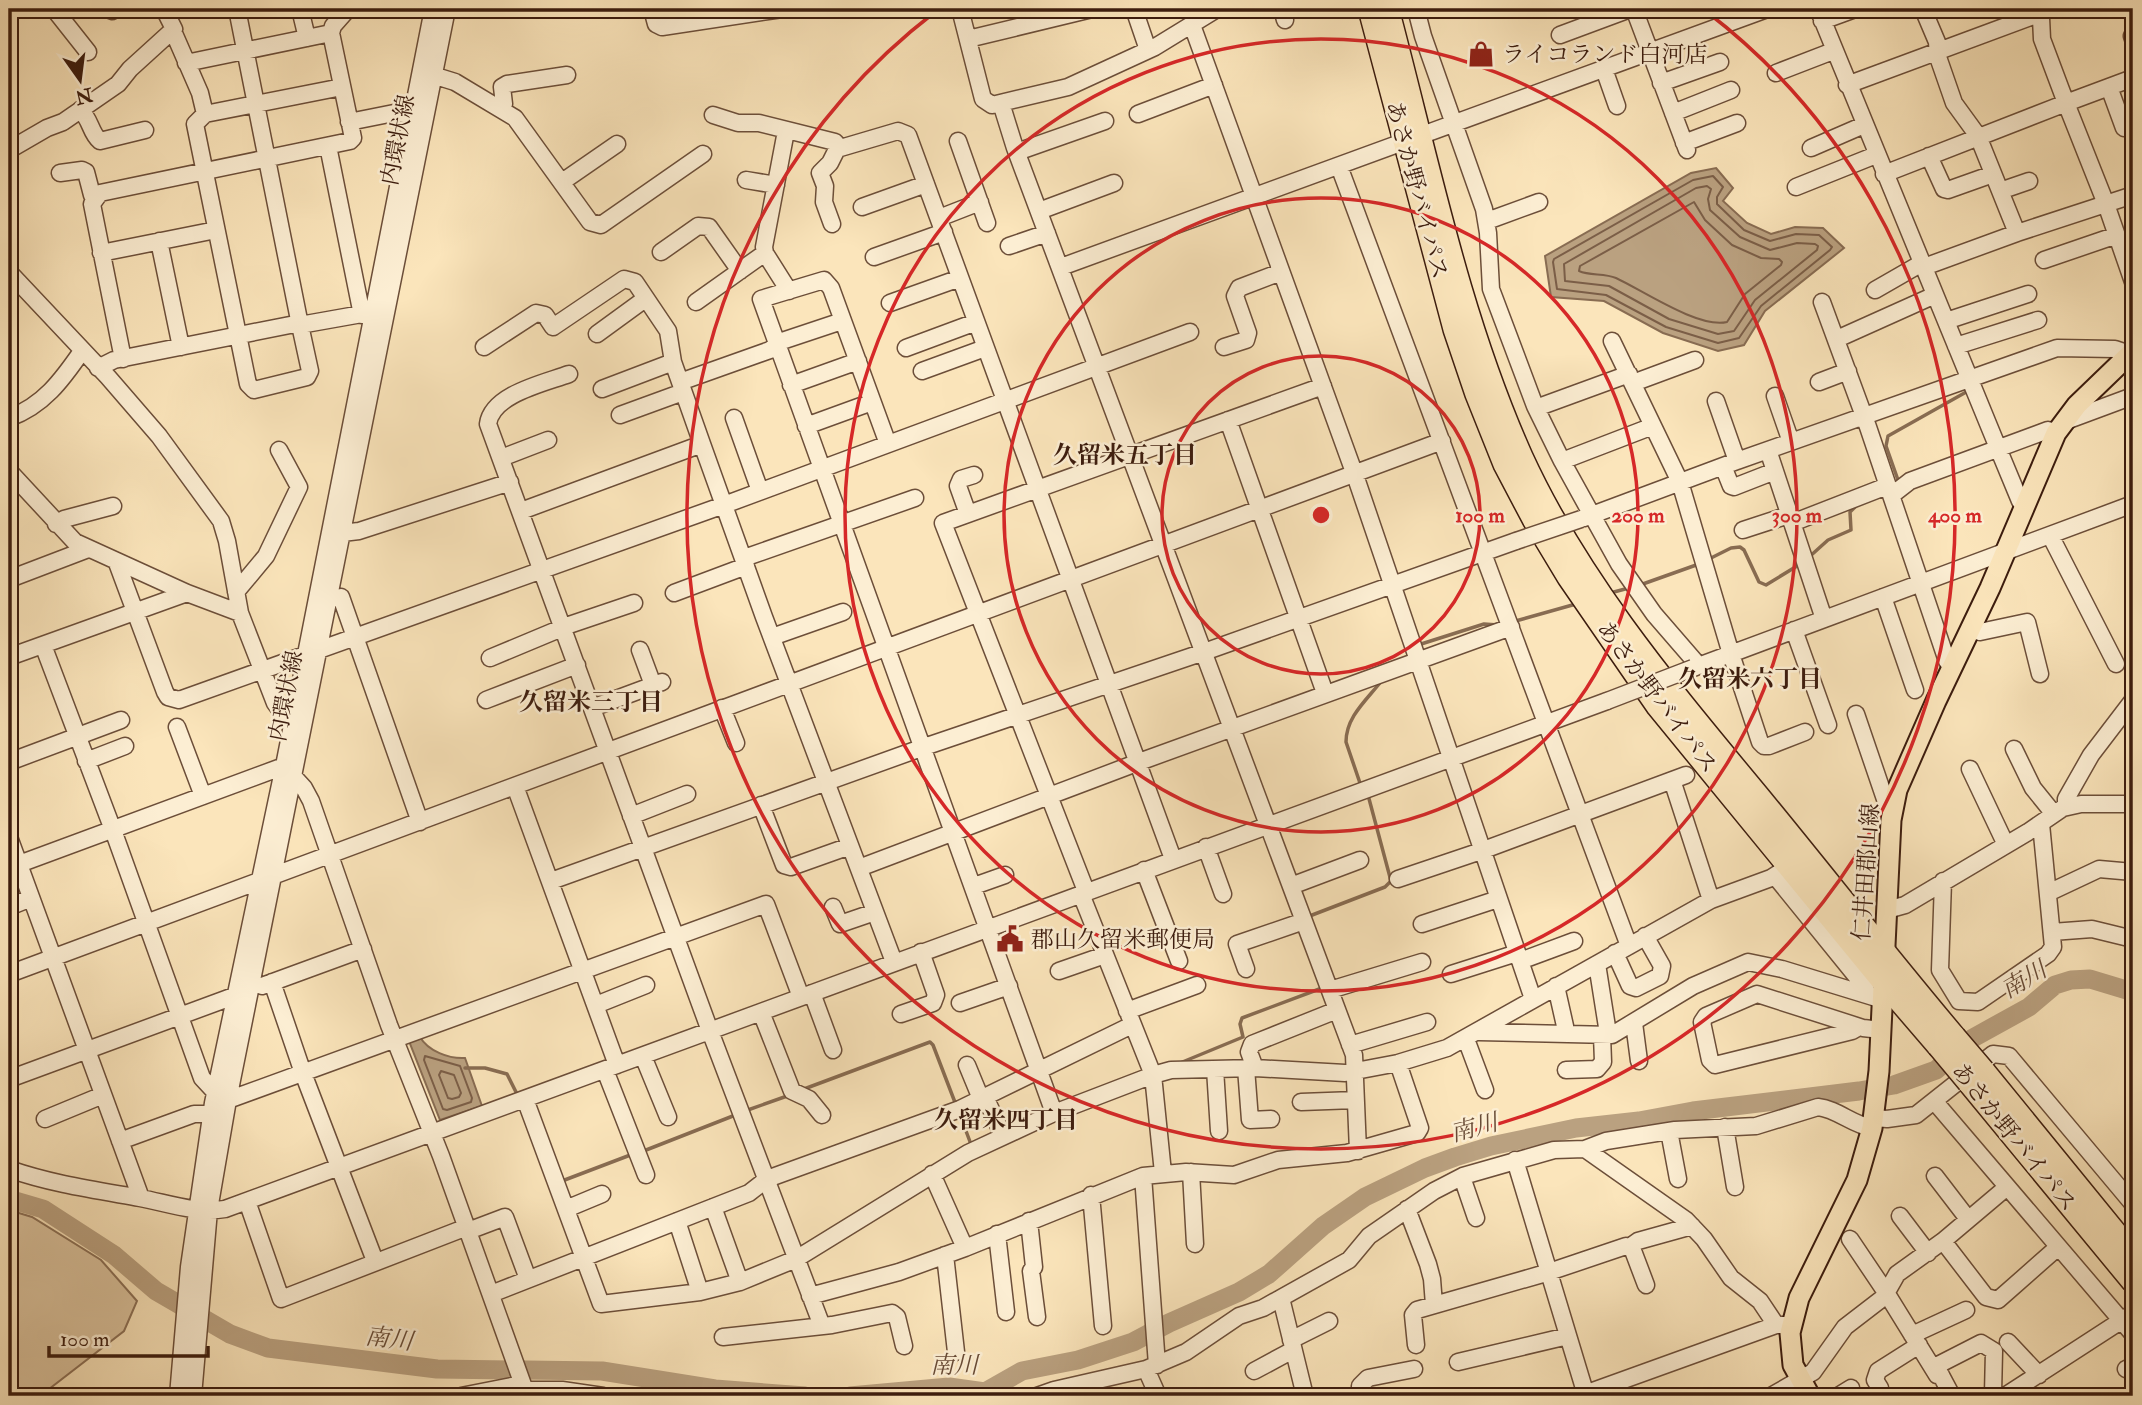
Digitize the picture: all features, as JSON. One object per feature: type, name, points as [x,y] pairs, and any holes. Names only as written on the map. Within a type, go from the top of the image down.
[{"type":"highway","name":"あさか野バイパス","points":[[1370,9],[1472,325],[1521,457],[1584,571],[1677,698],[1851,912],[1947,1042],[2133,1252]]},
{"type":"highway","name":"あさか野バイパス","points":[[1387,9],[1451,316],[1477,394],[1506,464],[1534,519],[1569,577],[1658,706],[1878,992],[1947,1042]]},
{"type":"highway","name":"あさか野バイパス","points":[[1976,1076],[2067,1202],[2133,1281]]},
{"type":"highway","points":[[2067,1202],[2133,1293]]},
{"type":"main road","name":"仁井田郡山線","points":[[1810,1396],[1799,1378],[1784,1325],[1857,1180],[1874,1117],[1881,1030],[1878,992],[1885,956],[1892,811],[1897,790],[2060,427],[2077,405],[2132,352]]},
{"type":"main road","points":[[1851,912],[1872,911],[1887,906]]},
{"type":"street","points":[[54,9],[88,52]]},
{"type":"street","points":[[164,9],[200,93],[205,114]]},
{"type":"street","points":[[237,9],[256,104],[266,159],[310,371],[307,377],[254,390],[248,384],[195,124],[205,114],[256,104],[342,87]]},
{"type":"street","points":[[300,9],[307,38]]},
{"type":"street","points":[[123,359],[92,204],[95,199],[100,193],[350,141],[353,138],[331,33],[333,26],[348,9]]},
{"type":"street","name":"内環状線","points":[[289,771],[293,719],[342,533],[427,73],[433,9]]},
{"type":"street","name":"内環状線","points":[[178,1396],[189,1348],[203,1210],[221,1096],[312,653],[368,314],[412,114],[447,9]]},
{"type":"street","points":[[652,9],[656,24],[663,27],[782,9]]},
{"type":"street","points":[[960,9],[984,101],[992,105],[1068,87],[1148,51],[1217,9]]},
{"type":"street","points":[[968,39],[1092,9]]},
{"type":"street","points":[[1133,9],[1148,51]]},
{"type":"street","points":[[1416,9],[1487,221],[1491,289],[1536,408],[1587,517],[1654,614],[1696,667]]},
{"type":"street","points":[[1560,35],[1632,9],[1685,146],[1737,122]]},
{"type":"street","points":[[1061,267],[1767,9]]},
{"type":"street","points":[[1855,9],[1820,15],[2020,501],[2025,505]]},
{"type":"street","points":[[1923,9],[1956,106],[1978,136],[2017,233]]},
{"type":"street","points":[[1847,85],[2034,15],[2040,16],[2042,39],[2133,282]]},
{"type":"street","points":[[1192,25],[1355,475],[1533,999]]},
{"type":"street","points":[[9,150],[80,110],[118,84],[130,69],[173,31]]},
{"type":"street","points":[[186,63],[331,33]]},
{"type":"street","points":[[1776,73],[1833,51]]},
{"type":"street","points":[[1661,83],[1720,62]]},
{"type":"street","points":[[1604,69],[1617,106]]},
{"type":"street","points":[[427,73],[455,82],[501,109],[520,124],[590,222],[601,225],[703,154]]},
{"type":"street","points":[[501,109],[504,104],[502,87],[507,84],[567,75]]},
{"type":"street","points":[[1884,174],[2133,78]]},
{"type":"street","points":[[1138,114],[1214,85]]},
{"type":"street","points":[[2109,87],[2124,128]]},
{"type":"street","points":[[1673,113],[1731,90]]},
{"type":"street","points":[[1001,103],[1356,1060],[1358,1151]]},
{"type":"street","points":[[80,110],[89,121],[93,136],[100,141],[145,130]]},
{"type":"street","points":[[349,122],[394,113],[412,114]]},
{"type":"street","points":[[713,115],[738,124],[759,123],[835,142],[839,147]]},
{"type":"street","points":[[1017,152],[1105,121]]},
{"type":"street","points":[[1811,148],[1864,125]]},
{"type":"street","points":[[786,131],[764,247],[765,253],[789,290]]},
{"type":"street","points":[[832,224],[824,202],[825,186],[820,173],[839,147],[898,131],[908,135],[1173,859]]},
{"type":"street","points":[[958,141],[988,223]]},
{"type":"street","points":[[562,182],[617,144]]},
{"type":"street","points":[[98,368],[123,359],[290,325],[368,314],[328,146]]},
{"type":"street","points":[[1796,187],[1876,155]]},
{"type":"street","points":[[1929,156],[1944,189],[1948,190],[1993,174]]},
{"type":"street","points":[[1339,166],[1580,813],[1622,949],[1630,986],[1636,988],[1660,976],[1662,966],[1646,936]]},
{"type":"street","points":[[60,173],[82,170],[86,172],[95,199]]},
{"type":"street","points":[[746,180],[776,186]]},
{"type":"street","points":[[2000,191],[2029,181]]},
{"type":"street","points":[[1039,211],[1114,183]]},
{"type":"street","points":[[862,207],[926,184]]},
{"type":"street","points":[[1875,290],[1923,265],[2133,195]]},
{"type":"street","points":[[874,257],[941,225],[980,202]]},
{"type":"street","points":[[1487,221],[1539,202]]},
{"type":"street","points":[[661,251],[698,226],[709,227],[740,271]]},
{"type":"street","points":[[101,253],[216,230]]},
{"type":"street","points":[[1009,246],[1047,233]]},
{"type":"street","points":[[2044,260],[2117,235]]},
{"type":"street","points":[[159,242],[181,347]]},
{"type":"street","points":[[696,302],[765,253]]},
{"type":"street","points":[[9,272],[159,436],[221,522],[240,613],[279,710],[293,719]]},
{"type":"street","points":[[1224,347],[1246,340],[1248,333],[1235,296],[1239,288],[1281,272]]},
{"type":"street","points":[[890,303],[960,278]]},
{"type":"street","points":[[484,347],[536,313],[545,315],[553,327],[624,279],[635,282],[668,331],[673,362],[702,444],[894,962]]},
{"type":"street","points":[[888,444],[831,288],[824,280],[761,299],[1054,1112]]},
{"type":"street","points":[[1946,321],[2028,294]]},
{"type":"street","points":[[1837,339],[1935,295]]},
{"type":"street","points":[[597,334],[645,299]]},
{"type":"street","points":[[1822,302],[1864,416],[1947,662],[1952,667]]},
{"type":"street","points":[[1956,346],[2039,320]]},
{"type":"street","points":[[620,415],[770,350],[782,341],[842,321]]},
{"type":"street","points":[[906,348],[976,322]]},
{"type":"street","points":[[117,563],[169,697],[179,700],[724,505],[1190,332]]},
{"type":"street","points":[[1612,341],[1680,482],[1761,744],[1769,746],[1805,732]]},
{"type":"street","points":[[551,881],[924,747],[1393,586],[1730,463],[2061,347],[2132,352]]},
{"type":"street","points":[[922,371],[985,348]]},
{"type":"street","points":[[9,418],[32,408],[44,398],[82,351]]},
{"type":"street","points":[[1536,408],[1695,360]]},
{"type":"street","points":[[602,389],[673,362]]},
{"type":"street","points":[[791,385],[858,362]]},
{"type":"street","points":[[1819,382],[1848,371]]},
{"type":"street","points":[[569,374],[511,396],[491,412],[488,424],[710,1031],[822,1326]]},
{"type":"street","points":[[1163,1173],[1153,1075],[1105,955],[1048,797],[943,523],[1323,386]]},
{"type":"street","points":[[1775,396],[1791,442]]},
{"type":"street","points":[[1743,530],[1889,491],[2060,427],[2133,396]]},
{"type":"street","points":[[1716,401],[1730,463],[1731,486],[1775,471]]},
{"type":"street","points":[[806,426],[872,402]]},
{"type":"street","points":[[734,418],[760,491]]},
{"type":"street","points":[[1228,420],[1325,694]]},
{"type":"street","points":[[1562,461],[1653,426]]},
{"type":"street","points":[[501,458],[548,440]]},
{"type":"street","points":[[9,974],[1442,441]]},
{"type":"street","points":[[521,511],[702,444]]},
{"type":"street","points":[[236,592],[266,556],[299,486],[279,450]]},
{"type":"street","points":[[1768,450],[1824,619]]},
{"type":"street","points":[[9,471],[69,538],[117,563],[240,613]]},
{"type":"street","points":[[968,514],[957,486],[961,479],[974,475]]},
{"type":"street","points":[[342,533],[359,531],[510,482]]},
{"type":"street","points":[[674,593],[841,524],[915,498]]},
{"type":"street","points":[[9,1169],[46,1181],[203,1210],[225,1209],[1607,701],[2130,505],[2133,522]]},
{"type":"street","points":[[56,524],[64,519],[113,506]]},
{"type":"street","points":[[2050,535],[2116,664]]},
{"type":"street","points":[[12,578],[88,549]]},
{"type":"street","points":[[9,657],[187,593]]},
{"type":"street","points":[[341,597],[420,822]]},
{"type":"street","points":[[1883,597],[1915,690]]},
{"type":"street","points":[[490,658],[634,603]]},
{"type":"street","points":[[772,637],[843,612]]},
{"type":"street","points":[[1970,628],[1980,632],[2026,622],[2040,674]]},
{"type":"street","points":[[859,868],[1139,762],[1511,627]]},
{"type":"street","points":[[1794,630],[1828,725]]},
{"type":"street","points":[[43,645],[202,1078],[221,1096],[303,1073],[766,904],[833,1050]]},
{"type":"street","points":[[592,708],[657,684],[640,650]]},
{"type":"street","points":[[486,700],[577,666]]},
{"type":"street","points":[[1887,906],[1905,905],[2053,815],[2066,799],[2091,755],[2133,700]]},
{"type":"street","points":[[722,708],[736,743]]},
{"type":"street","points":[[1856,714],[1887,805],[1892,811]]},
{"type":"street","points":[[9,762],[121,720]]},
{"type":"street","points":[[177,727],[203,796]]},
{"type":"street","points":[[86,761],[125,746]]},
{"type":"street","points":[[1943,881],[1940,970],[1962,1003],[1978,1002],[2048,954],[2053,946],[2048,893],[2053,815],[2033,788],[2014,749]]},
{"type":"street","points":[[1970,769],[2006,845]]},
{"type":"street","points":[[14,866],[203,796],[289,771],[311,801],[395,1040],[468,1229],[525,1390]]},
{"type":"street","points":[[1398,879],[1679,778],[1711,900]]},
{"type":"street","points":[[515,786],[596,1005],[611,1068],[646,1175]]},
{"type":"street","points":[[631,816],[687,794]]},
{"type":"street","points":[[2053,815],[2133,804]]},
{"type":"street","points":[[761,805],[784,865],[791,867],[850,846]]},
{"type":"street","points":[[9,838],[14,866],[32,898],[141,1198]]},
{"type":"street","points":[[1206,847],[1223,894]]},
{"type":"street","points":[[1291,886],[1360,860]]},
{"type":"street","points":[[1144,870],[1179,961]]},
{"type":"street","points":[[2048,893],[2094,870],[2133,872]]},
{"type":"street","points":[[525,1099],[601,1304],[700,1292],[740,1282],[796,1259],[968,1153],[1054,1112],[1153,1075],[1171,1070],[1250,1068],[1355,1072],[1440,1051],[1473,1036],[1533,999],[1711,900],[1783,871]]},
{"type":"street","points":[[974,886],[1005,874]]},
{"type":"street","points":[[9,907],[32,898]]},
{"type":"street","points":[[1422,924],[1498,899]]},
{"type":"street","points":[[833,907],[840,924],[875,912]]},
{"type":"street","points":[[1246,969],[1237,944],[1304,921]]},
{"type":"street","points":[[2052,932],[2092,929],[2133,939]]},
{"type":"street","points":[[1451,974],[1574,942]]},
{"type":"street","points":[[9,1079],[363,950]]},
{"type":"street","points":[[901,1014],[933,1003],[936,995],[920,952]]},
{"type":"street","points":[[1059,971],[1105,955]]},
{"type":"street","points":[[1330,990],[1422,962]]},
{"type":"street","points":[[1473,1036],[1605,1031],[1612,1035],[1693,986],[1748,962],[1878,992]]},
{"type":"street","points":[[1566,1070],[1597,1069],[1603,1062],[1605,1031],[1597,964]]},
{"type":"street","points":[[272,982],[303,1073],[375,1261]]},
{"type":"street","points":[[596,1005],[646,985]]},
{"type":"street","points":[[491,1294],[749,1193],[767,1179],[960,1109],[1039,1071],[1129,1018],[1197,985]]},
{"type":"street","points":[[960,1003],[1009,986]]},
{"type":"street","points":[[1556,986],[1565,1026]]},
{"type":"street","points":[[1859,1027],[1714,1065],[1710,1060],[1702,1022],[1706,1016],[1756,994],[1859,1027],[1881,1030]]},
{"type":"street","points":[[1271,1119],[1250,1120],[1249,1052],[1252,1044],[1337,1010]]},
{"type":"street","points":[[761,1012],[792,1091],[809,1099],[822,1115]]},
{"type":"street","points":[[1350,1045],[1427,1022]]},
{"type":"street","points":[[1634,1023],[1639,1061]]},
{"type":"street","points":[[1473,1036],[1485,1090]]},
{"type":"street","points":[[1037,1396],[1152,1367],[1186,1352],[1239,1316],[1263,1308],[1349,1260],[1369,1236],[1434,1191],[1462,1177],[1561,1149],[1585,1149],[1606,1141],[1669,1131],[1756,1126],[1818,1107],[1826,1108],[1861,1126],[1874,1117],[1887,1119],[1916,1115],[1993,1054],[2009,1056],[2132,1200]]},
{"type":"street","points":[[643,1056],[668,1118]]},
{"type":"street","points":[[810,1296],[899,1272],[1143,1175],[1191,1172],[1234,1175],[1278,1160],[1358,1151],[1420,1130],[1398,1063]]},
{"type":"street","points":[[967,1065],[1001,1131]]},
{"type":"street","points":[[1215,1069],[1219,1131]]},
{"type":"street","points":[[45,1119],[103,1095]]},
{"type":"street","name":"内環状線","points":[[203,1210],[211,1114],[221,1096]]},
{"type":"street","points":[[1301,1102],[1355,1100]]},
{"type":"street","points":[[1934,1102],[2057,1248],[2127,1317],[2133,1334]]},
{"type":"street","points":[[120,1141],[194,1115],[211,1114]]},
{"type":"street","points":[[1725,1127],[1735,1187]]},
{"type":"street","points":[[1669,1131],[1678,1179]]},
{"type":"street","points":[[1515,1160],[1568,1336],[1590,1394],[1784,1325],[1731,1278],[1692,1226],[1585,1149]]},
{"type":"street","points":[[1191,1172],[1195,1244]]},
{"type":"street","points":[[932,1174],[965,1248]]},
{"type":"street","points":[[1143,1175],[1152,1297],[1152,1367],[1158,1396]]},
{"type":"street","points":[[1935,1176],[1968,1219]]},
{"type":"street","points":[[1462,1177],[1476,1218]]},
{"type":"street","points":[[1771,1396],[1817,1368],[1848,1324],[1887,1294],[1898,1274],[1943,1241],[2007,1186]]},
{"type":"street","points":[[566,1209],[602,1194]]},
{"type":"street","points":[[1091,1195],[1103,1326]]},
{"type":"street","points":[[247,1200],[281,1298],[375,1261],[505,1217],[528,1279]]},
{"type":"street","points":[[713,1207],[740,1282]]},
{"type":"street","points":[[1407,1209],[1428,1264],[1434,1305]]},
{"type":"street","points":[[1900,1216],[1928,1253]]},
{"type":"street","points":[[677,1221],[700,1292]]},
{"type":"street","points":[[1029,1221],[1034,1267],[1031,1271],[1037,1317]]},
{"type":"street","points":[[1416,1345],[1413,1315],[1417,1310],[1546,1273],[1631,1246],[1638,1241],[1692,1226]]},
{"type":"street","points":[[997,1234],[1006,1311]]},
{"type":"street","points":[[1850,1239],[1937,1375],[1941,1375]]},
{"type":"street","points":[[1943,1241],[1986,1297],[1998,1300],[2057,1248]]},
{"type":"street","points":[[1631,1246],[1646,1285]]},
{"type":"street","points":[[945,1255],[956,1352]]},
{"type":"street","points":[[1281,1298],[1304,1396]]},
{"type":"street","points":[[1880,1388],[1875,1380],[1878,1371],[1915,1340],[1966,1310]]},
{"type":"street","points":[[723,1337],[822,1326],[892,1313],[897,1317],[904,1346]]},
{"type":"street","points":[[1952,1396],[1936,1366],[1981,1343],[1994,1351],[1999,1395],[2039,1375],[2127,1317]]},
{"type":"street","points":[[1254,1371],[1329,1321]]},
{"type":"street","points":[[1458,1362],[1568,1336]]},
{"type":"street","points":[[2008,1342],[2039,1375]]},
{"type":"street","name":"内環状線","points":[[189,1348],[193,1396]]},
{"type":"street","points":[[1361,1396],[1360,1386],[1368,1378],[1414,1370]]},
{"type":"street","points":[[461,1396],[525,1390],[562,1390],[603,1396]]},
{"type":"shaded area","points":[[9,1210],[32,1217],[101,1260],[137,1301],[124,1331],[40,1396],[9,1396]]},
{"type":"water","points":[[1716,168],[1733,188],[1723,201],[1747,223],[1771,234],[1795,227],[1823,228],[1844,248],[1765,311],[1744,345],[1718,351],[1663,333],[1604,301],[1551,297],[1545,256],[1691,173]]},
{"type":"water","points":[[420,1037],[440,1053],[465,1058],[482,1106],[440,1120],[409,1041]]},
{"type":"waterway","points":[[1895,483],[1898,480],[1886,446],[1888,436],[1968,391]]},
{"type":"waterway","points":[[1808,558],[1828,540],[1851,530],[1850,512],[1856,506]]},
{"type":"waterway","points":[[1709,559],[1731,548],[1740,547],[1759,582],[1766,585],[1802,563]]},
{"type":"waterway","points":[[1640,585],[1699,564]]},
{"type":"waterway","points":[[1610,593],[1629,588]]},
{"type":"waterway","points":[[1512,622],[1576,604]]},
{"type":"waterway","points":[[1418,645],[1484,624],[1498,625]]},
{"type":"waterway","points":[[1361,786],[1346,742],[1347,733],[1359,708],[1383,679]]},
{"type":"waterway","points":[[1307,917],[1385,887],[1391,881],[1368,795]]},
{"type":"waterway","name":"南川","points":[[850,1396],[949,1387],[985,1392],[1022,1371],[1078,1360],[1133,1342],[1239,1292],[1269,1274],[1323,1226],[1365,1197],[1425,1168],[1455,1157],[1491,1146],[1576,1128],[1894,1085],[1936,1070],[1973,1038],[2029,1007],[2055,985],[2071,980],[2090,979],[2133,992]]},
{"type":"waterway","points":[[1180,1063],[1243,1037],[1240,1024],[1242,1018],[1322,988]]},
{"type":"waterway","points":[[804,1089],[930,1042],[956,1105]]},
{"type":"waterway","points":[[465,1068],[485,1068],[507,1074],[519,1098]]},
{"type":"waterway","points":[[745,1111],[790,1095]]},
{"type":"waterway","points":[[641,1152],[738,1114]]},
{"type":"waterway","points":[[960,1115],[972,1147]]},
{"type":"waterway","points":[[562,1181],[633,1154]]},
{"type":"waterway","name":"南川","points":[[9,1199],[43,1209],[114,1255],[156,1291],[230,1334],[268,1348],[437,1369],[602,1371],[715,1389],[805,1396]]},
{"type":"place","name":"ライコランド白河店","points":[[1481,54]]},
{"type":"place","name":"郡山久留米郵便局","points":[[1010,939]]},
{"type":"district","name":"久留米五丁目","points":[[1125,455]]},
{"type":"district","name":"久留米六丁目","points":[[1750,679]]},
{"type":"district","name":"久留米三丁目","points":[[591,702]]},
{"type":"district","name":"久留米四丁目","points":[[1006,1120]]}]
